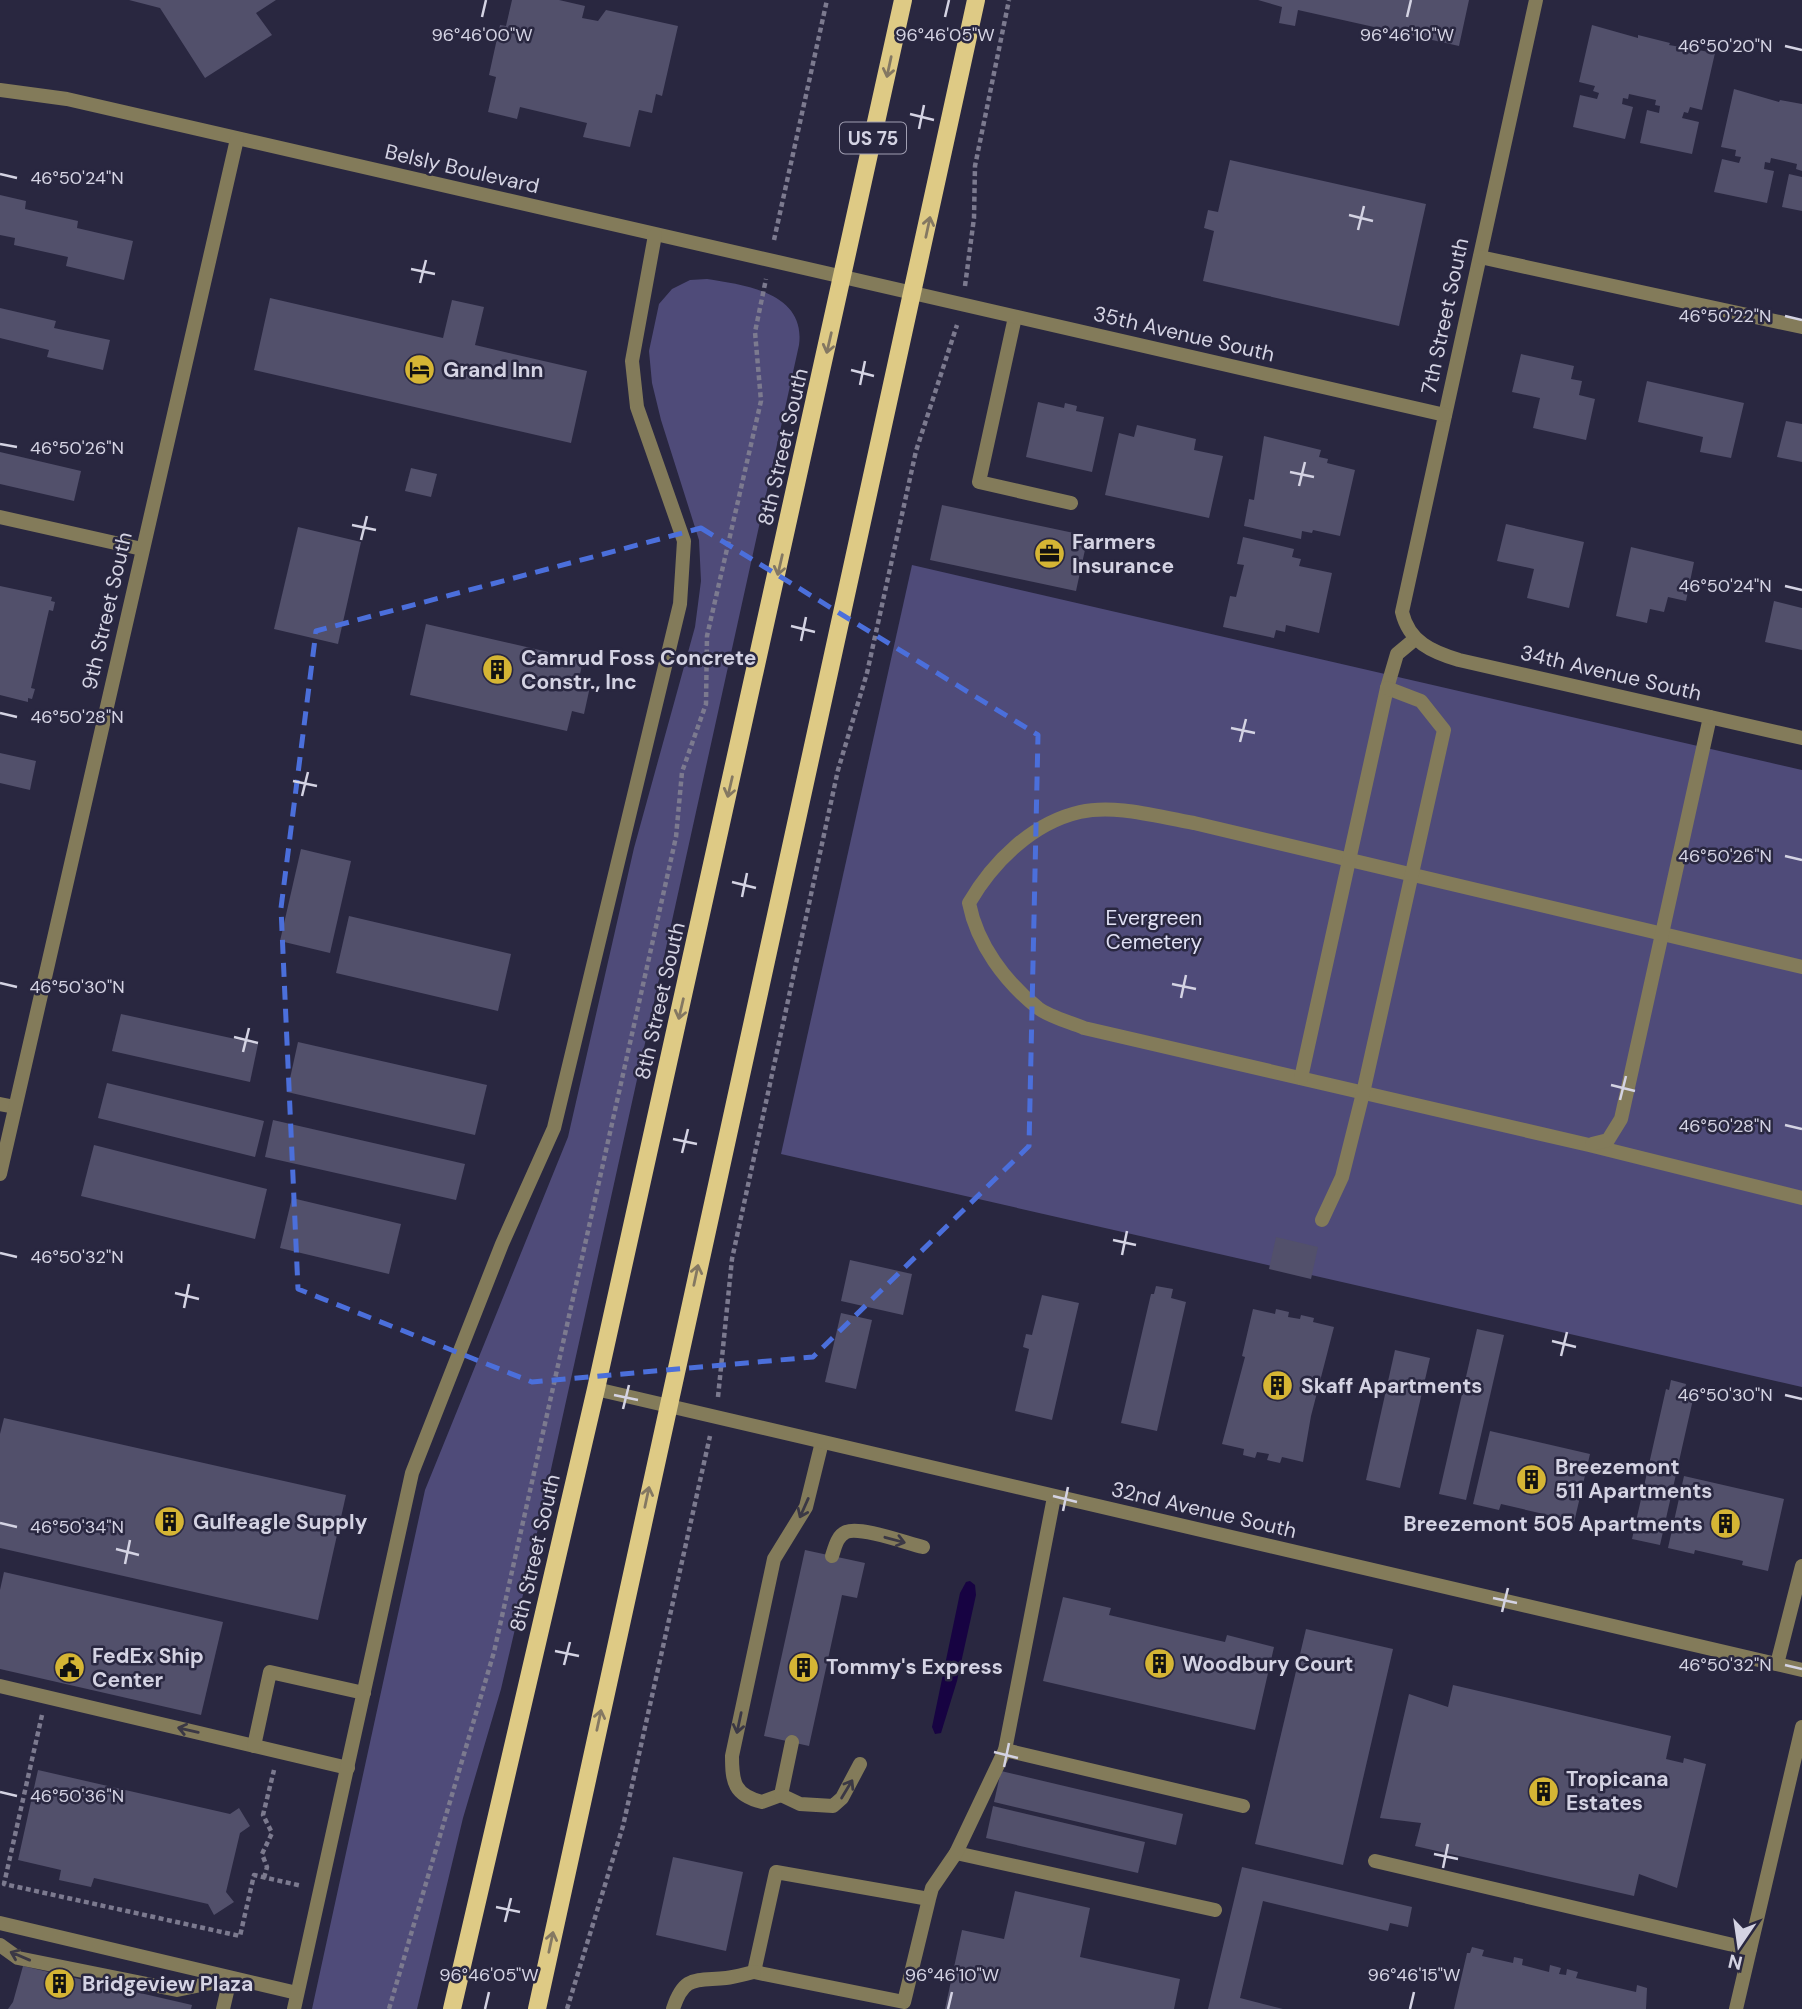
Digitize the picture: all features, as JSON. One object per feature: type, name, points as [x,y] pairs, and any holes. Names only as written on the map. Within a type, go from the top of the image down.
[{"type":"main road","name":"8th Street South","points":[[452,2009],[596,1389],[903,0]]},
{"type":"main road","points":[[537,2009],[976,0]]},
{"type":"street","name":"7th Street South","points":[[1415,639],[1406,626],[1402,612],[1536,0]]},
{"type":"street","name":"Belsly Boulevard","points":[[0,90],[67,99],[914,293]]},
{"type":"street","name":"9th Street South","points":[[0,1174],[237,139]]},
{"type":"street","points":[[294,2009],[412,1473],[502,1244],[554,1128],[680,604],[684,541],[636,407],[632,361],[655,235]]},
{"type":"street","points":[[1480,257],[1802,327]]},
{"type":"street","name":"35th Avenue South","points":[[914,293],[1445,415]]},
{"type":"street","points":[[1015,317],[979,482],[1071,503]]},
{"type":"street","points":[[0,517],[142,550]]},
{"type":"street","points":[[1301,1078],[1387,688],[1397,654],[1415,639]]},
{"type":"street","name":"34th Avenue South","points":[[1415,639],[1436,653],[1460,660],[1802,738]]},
{"type":"street","points":[[1322,1220],[1342,1178],[1444,730],[1421,701],[1387,688]]},
{"type":"street","points":[[1589,1145],[1608,1140],[1622,1119],[1710,717]]},
{"type":"street","points":[[1802,967],[1194,823],[1129,812],[1080,812],[1029,834],[984,876],[969,903],[973,924],[997,967],[1039,1009],[1084,1028],[1589,1145],[1802,1198]]},
{"type":"street","points":[[0,1104],[15,1107]]},
{"type":"street","name":"32nd Avenue South","points":[[596,1389],[1802,1670]]},
{"type":"street","points":[[822,1443],[806,1507],[774,1559],[732,1756],[732,1783],[738,1792],[762,1802],[781,1795],[800,1804],[833,1806],[842,1798],[860,1764]]},
{"type":"street","points":[[673,2009],[678,1991],[687,1983],[700,1978],[727,1978],[754,1972],[904,2002],[932,1888],[956,1853],[1005,1750],[1054,1497]]},
{"type":"street","points":[[832,1556],[838,1539],[846,1532],[860,1531],[923,1547]]},
{"type":"street","points":[[1777,1664],[1802,1566]]},
{"type":"street","points":[[254,1746],[270,1672],[364,1693]]},
{"type":"street","points":[[0,1686],[348,1768]]},
{"type":"street","points":[[1736,2009],[1802,1727]]},
{"type":"street","points":[[781,1795],[792,1742]]},
{"type":"street","points":[[1005,1750],[1243,1806]]},
{"type":"street","points":[[956,1853],[1215,1910]]},
{"type":"street","points":[[1375,1861],[1749,1950]]},
{"type":"street","points":[[754,1972],[776,1872],[929,1899]]},
{"type":"street","points":[[0,1923],[297,1993]]},
{"type":"street","points":[[0,1945],[18,1958],[177,1990],[230,1979]]},
{"type":"street","points":[[223,2009],[230,1979]]},
{"type":"path","points":[[780,215],[827,0]]},
{"type":"path","points":[[567,2009],[623,1826],[714,1418],[721,1378],[732,1259],[838,770],[867,673],[916,451],[962,305],[974,218],[975,166],[1009,0]]},
{"type":"path","points":[[389,2009],[494,1652],[676,837],[682,772],[706,704],[706,636],[761,401],[755,332],[765,284]]},
{"type":"path","points":[[46,1697],[4,1884],[240,1936],[254,1875],[320,1890]]},
{"type":"path","points":[[264,1878],[267,1867],[262,1854],[272,1833],[264,1815],[278,1752]]},
{"type":"highlighted area","points":[[701,528],[1038,735],[1029,1146],[813,1357],[532,1382],[298,1289],[281,908],[316,631]]},
{"type":"green space","points":[[707,279],[755,289],[783,303],[793,314],[799,327],[799,345],[531,1560],[501,1689],[463,1818],[417,2009],[312,2009],[425,1490],[568,1137],[634,848],[695,627],[701,581],[699,540],[661,420],[652,383],[649,351],[659,304],[672,289],[690,280]]},
{"type":"green space","name":"Evergreen Cemetery","points":[[912,565],[1802,770],[1802,1387],[781,1154]]},
{"type":"shaded area","points":[[970,1581],[975,1585],[976,1595],[957,1681],[941,1733],[935,1734],[932,1727],[960,1593],[966,1582]]},
{"type":"building","points":[[129,0],[276,0],[256,13],[272,35],[205,78],[160,8]]},
{"type":"building","points":[[512,0],[559,0],[585,6],[582,18],[598,21],[606,10],[678,26],[662,96],[656,94],[652,113],[639,110],[630,147],[583,137],[587,123],[520,107],[517,119],[488,112],[496,77],[489,75],[500,25],[506,26]]},
{"type":"building","points":[[1258,0],[1469,0],[1459,46],[1298,10],[1295,26],[1279,23],[1282,7]]},
{"type":"building","points":[[1592,25],[1638,38],[1638,35],[1670,43],[1669,45],[1715,53],[1702,110],[1690,107],[1682,118],[1699,122],[1692,154],[1640,143],[1647,110],[1659,113],[1660,106],[1655,105],[1656,100],[1629,94],[1628,99],[1623,98],[1622,104],[1633,107],[1625,139],[1573,127],[1580,95],[1597,99],[1599,93],[1593,91],[1595,86],[1579,82]]},
{"type":"building","points":[[1734,89],[1779,102],[1802,104],[1802,171],[1796,169],[1797,164],[1771,158],[1770,163],[1765,162],[1764,169],[1774,171],[1767,203],[1714,192],[1722,159],[1739,163],[1741,157],[1735,156],[1736,150],[1721,147]]},
{"type":"building","points":[[1230,160],[1426,204],[1399,326],[1203,281],[1214,231],[1204,228],[1208,210],[1218,212]]},
{"type":"building","points":[[1789,174],[1802,177],[1802,211],[1782,207]]},
{"type":"building","points":[[0,195],[26,201],[25,209],[78,221],[77,228],[133,241],[124,280],[66,266],[68,257],[14,245],[15,238],[0,235]]},
{"type":"building","name":"Grand Inn","points":[[270,298],[443,338],[452,300],[484,307],[475,345],[587,371],[571,443],[254,370]]},
{"type":"building","points":[[0,308],[56,321],[54,328],[110,340],[103,370],[47,357],[49,350],[0,338]]},
{"type":"building","points":[[1521,354],[1574,366],[1571,379],[1582,381],[1579,395],[1595,399],[1586,440],[1533,428],[1540,398],[1512,392]]},
{"type":"building","points":[[1647,381],[1744,403],[1731,458],[1700,452],[1703,437],[1638,422]]},
{"type":"building","points":[[1038,402],[1064,408],[1065,403],[1077,406],[1076,411],[1104,417],[1092,472],[1026,457]]},
{"type":"building","points":[[1786,421],[1802,424],[1802,462],[1777,457]]},
{"type":"building","points":[[1137,425],[1196,439],[1194,450],[1223,456],[1209,518],[1105,495],[1119,433],[1134,437]]},
{"type":"building","points":[[1264,436],[1321,450],[1319,457],[1328,459],[1327,463],[1355,470],[1340,536],[1313,530],[1312,533],[1302,531],[1301,539],[1244,526],[1249,499],[1254,500]]},
{"type":"building","points":[[0,452],[81,471],[74,501],[0,484]]},
{"type":"building","points":[[411,468],[437,474],[431,497],[405,491]]},
{"type":"building","points":[[942,505],[1088,536],[1076,591],[930,560]]},
{"type":"building","points":[[1506,524],[1584,542],[1569,608],[1527,598],[1534,569],[1497,561]]},
{"type":"building","points":[[298,527],[361,542],[338,644],[274,629]]},
{"type":"building","points":[[1243,537],[1294,549],[1292,557],[1301,559],[1299,566],[1332,573],[1319,633],[1286,625],[1285,632],[1276,630],[1274,638],[1223,627],[1230,596],[1236,597],[1244,565],[1237,564]]},
{"type":"building","points":[[1631,547],[1694,562],[1686,601],[1668,597],[1664,612],[1650,609],[1647,623],[1616,616]]},
{"type":"building","points":[[0,586],[52,597],[51,601],[55,602],[53,611],[49,610],[31,688],[35,689],[28,702],[0,695]]},
{"type":"building","points":[[1774,601],[1802,608],[1802,650],[1765,642]]},
{"type":"building","name":"Camrud Foss Concrete Constr., Inc","points":[[426,624],[583,660],[579,679],[591,682],[584,714],[572,711],[567,731],[410,695]]},
{"type":"building","points":[[0,753],[36,761],[30,790],[0,783]]},
{"type":"building","points":[[301,849],[351,861],[330,953],[280,941]]},
{"type":"building","points":[[349,916],[511,954],[498,1011],[336,973]]},
{"type":"building","points":[[121,1014],[258,1044],[250,1082],[112,1051]]},
{"type":"building","points":[[298,1042],[487,1085],[475,1135],[287,1092]]},
{"type":"building","points":[[107,1083],[264,1121],[255,1157],[98,1118]]},
{"type":"building","points":[[273,1120],[465,1164],[456,1200],[265,1157]]},
{"type":"building","points":[[94,1145],[267,1189],[255,1239],[81,1196]]},
{"type":"building","points":[[292,1198],[401,1224],[389,1274],[280,1248]]},
{"type":"building","points":[[1276,1237],[1318,1247],[1311,1279],[1269,1269]]},
{"type":"building","points":[[850,1260],[912,1274],[903,1315],[841,1301]]},
{"type":"building","points":[[1156,1286],[1173,1289],[1171,1298],[1186,1302],[1157,1431],[1121,1423],[1151,1294],[1154,1294]]},
{"type":"building","points":[[1042,1295],[1079,1303],[1052,1420],[1015,1411],[1029,1349],[1023,1347],[1026,1334],[1032,1335]]},
{"type":"building","name":"Skaff Apartments","points":[[1253,1309],[1275,1314],[1276,1309],[1289,1312],[1288,1317],[1300,1319],[1301,1315],[1314,1318],[1313,1322],[1334,1327],[1311,1416],[1303,1462],[1282,1457],[1280,1463],[1267,1460],[1269,1454],[1257,1452],[1255,1458],[1243,1455],[1244,1449],[1222,1444],[1245,1357],[1242,1356]]},
{"type":"building","points":[[841,1313],[872,1320],[856,1389],[825,1382]]},
{"type":"building","points":[[1477,1329],[1504,1335],[1466,1500],[1439,1494]]},
{"type":"building","points":[[1395,1350],[1430,1358],[1400,1488],[1366,1480]]},
{"type":"building","points":[[1671,1380],[1686,1384],[1684,1393],[1694,1395],[1660,1545],[1632,1539],[1666,1389],[1669,1390]]},
{"type":"building","name":"Gulfeagle Supply","points":[[4,1418],[346,1495],[318,1620],[0,1548],[0,1434]]},
{"type":"building","name":"Breezemont 511 Apartments","points":[[1490,1431],[1590,1454],[1573,1527],[1547,1521],[1548,1515],[1501,1504],[1499,1510],[1473,1504]]},
{"type":"building","name":"Breezemont 505 Apartments","points":[[1684,1476],[1784,1499],[1768,1571],[1742,1565],[1743,1561],[1695,1550],[1694,1554],[1668,1548]]},
{"type":"building","name":"Tommy's Express","points":[[805,1550],[865,1563],[857,1598],[842,1595],[809,1746],[764,1736]]},
{"type":"building","points":[[4,1572],[223,1622],[201,1715],[0,1669],[0,1590]]},
{"type":"building","name":"Woodbury Court","points":[[1063,1597],[1111,1608],[1109,1615],[1225,1642],[1227,1635],[1274,1647],[1255,1730],[1043,1681]]},
{"type":"building","points":[[1306,1629],[1393,1649],[1343,1865],[1255,1844]]},
{"type":"building","name":"Tropicana Estates","points":[[1453,1685],[1671,1736],[1666,1759],[1683,1763],[1684,1758],[1706,1764],[1677,1888],[1639,1874],[1634,1896],[1415,1846],[1421,1823],[1380,1818],[1409,1694],[1448,1707]]},
{"type":"building","name":"Bridgeview Plaza","points":[[38,1770],[230,1814],[239,1808],[250,1826],[240,1833],[226,1892],[234,1902],[214,1915],[208,1904],[94,1878],[91,1887],[59,1880],[61,1870],[18,1860]]},
{"type":"building","points":[[1001,1771],[1183,1814],[1176,1845],[994,1802]]},
{"type":"building","points":[[993,1806],[1145,1842],[1138,1873],[986,1838]]},
{"type":"building","points":[[673,1857],[743,1872],[726,1951],[656,1935]]},
{"type":"building","points":[[1242,1867],[1412,1907],[1408,1927],[1390,1923],[1388,1931],[1263,1901],[1240,1998],[1283,2009],[1208,2009]]},
{"type":"building","points":[[1015,1891],[1090,1908],[1080,1957],[1180,1979],[1174,2009],[945,2009],[962,1930],[1004,1939]]},
{"type":"building","points":[[1472,1947],[1484,1950],[1482,1956],[1513,1963],[1514,1957],[1523,1959],[1522,1965],[1549,1972],[1550,1965],[1561,1968],[1559,1974],[1566,1975],[1567,1969],[1578,1972],[1576,1978],[1636,1992],[1637,1985],[1647,1988],[1646,2009],[1454,2009],[1467,1953],[1470,1953]]},
{"type":"building","name":"Bridgeview Plaza","points":[[23,1966],[192,2005],[191,2009],[8,2009],[13,2002]]},
{"type":"place","name":"Grand Inn","points":[[420,370]]},
{"type":"place","name":"Farmers Insurance","points":[[1049,554]]},
{"type":"place","name":"Camrud Foss Concrete Constr., Inc","points":[[498,670]]},
{"type":"place","name":"Skaff Apartments","points":[[1278,1386]]},
{"type":"place","name":"Breezemont 511 Apartments","points":[[1532,1479]]},
{"type":"place","name":"Gulfeagle Supply","points":[[170,1522]]},
{"type":"place","name":"Breezemont 505 Apartments","points":[[1726,1524]]},
{"type":"place","name":"Woodbury Court","points":[[1159,1664]]},
{"type":"place","name":"Tommy's Express","points":[[803,1667]]},
{"type":"place","name":"FedEx Ship Center","points":[[69,1668]]},
{"type":"place","name":"Tropicana Estates","points":[[1543,1791]]},
{"type":"place","name":"Bridgeview Plaza","points":[[59,1984]]}]
